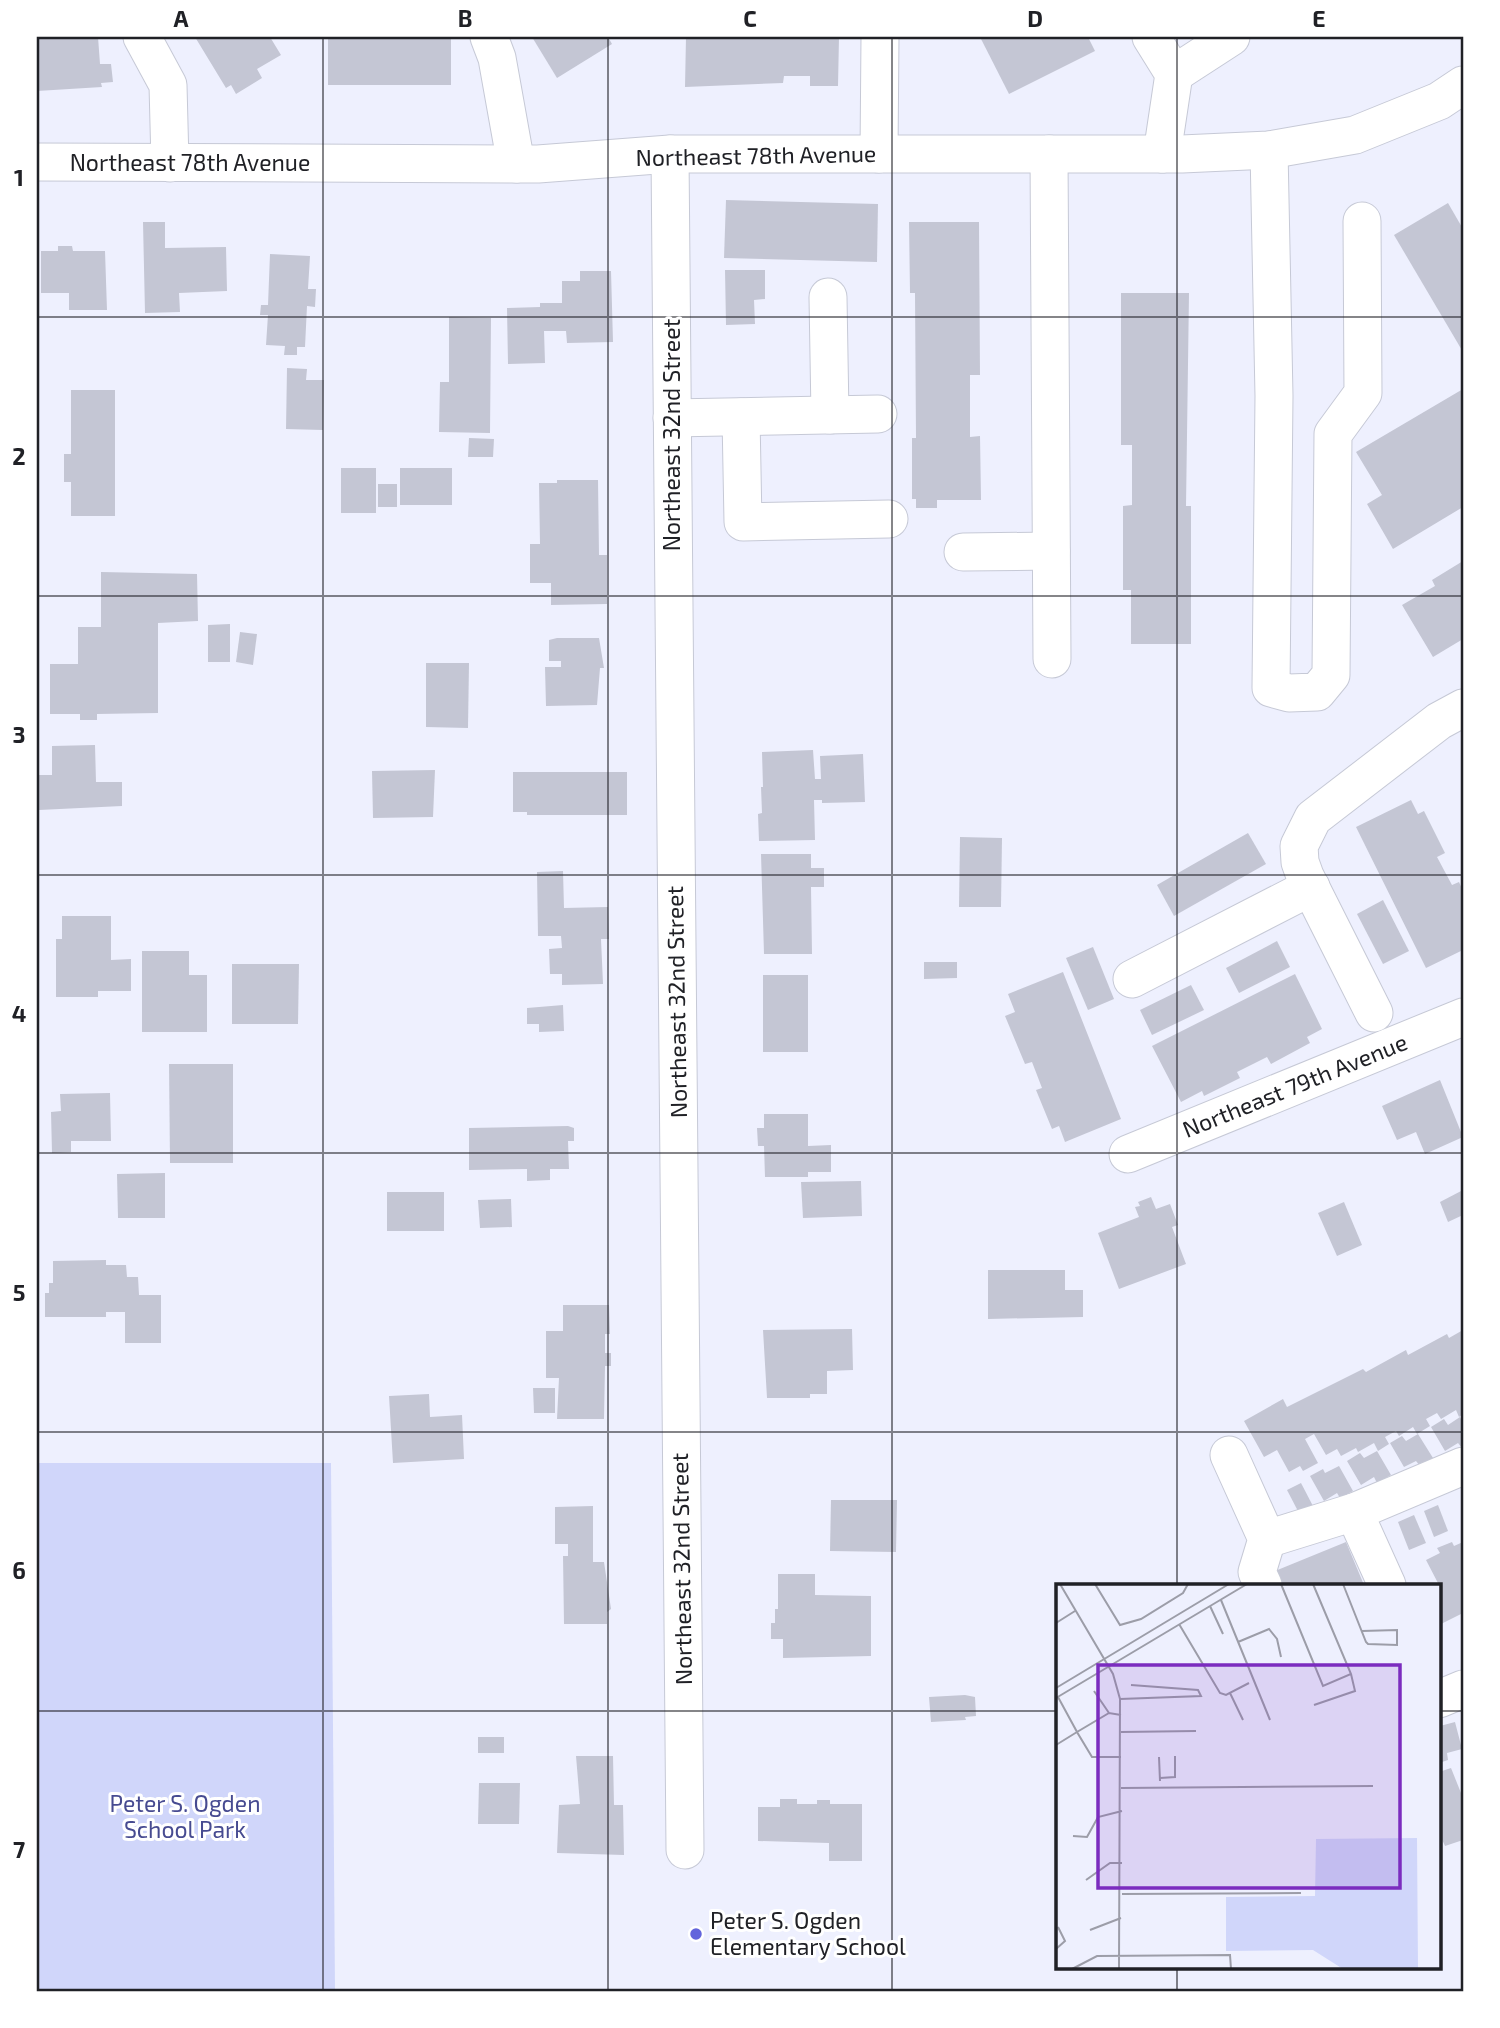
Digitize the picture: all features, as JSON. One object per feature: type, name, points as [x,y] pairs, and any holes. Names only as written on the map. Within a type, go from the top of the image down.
[{"type":"street","points":[[142,37],[168,85],[170,163]]},
{"type":"street","points":[[489,37],[497,58],[516,164]]},
{"type":"street","points":[[880,37],[880,154]]},
{"type":"street","points":[[1151,37],[1174,74],[1162,154]]},
{"type":"street","points":[[1174,74],[1231,37]]},
{"type":"street","name":"Northeast 78th Avenue","points":[[37,162],[516,164],[670,154],[1162,154],[1269,149],[1355,135],[1438,101],[1463,85]]},
{"type":"street","points":[[1269,149],[1274,396],[1271,688],[1289,693],[1317,692],[1331,676],[1333,435],[1363,393],[1362,221]]},
{"type":"street","name":"Northeast 32nd Street","points":[[670,154],[685,1850]]},
{"type":"street","points":[[1049,154],[1052,659]]},
{"type":"street","points":[[828,298],[830,415]]},
{"type":"street","points":[[672,418],[878,414]]},
{"type":"street","points":[[741,417],[743,522],[889,519]]},
{"type":"street","points":[[963,552],[1051,551]]},
{"type":"street","points":[[1374,1013],[1311,887],[1300,862],[1299,846],[1313,818],[1439,721],[1463,708]]},
{"type":"street","points":[[1132,979],[1311,887]]},
{"type":"street","name":"Northeast 79th Avenue","points":[[1128,1154],[1463,1017]]},
{"type":"street","points":[[1229,1455],[1267,1539],[1257,1572],[1263,1584]]},
{"type":"street","points":[[1267,1539],[1354,1512],[1463,1466]]},
{"type":"street","points":[[1354,1512],[1387,1584]]},
{"type":"street","points":[[1440,1699],[1463,1689]]},
{"type":"green space","name":"Peter S. Ogden School Park","points":[[37,1463],[331,1463],[335,1991],[37,1991]]},
{"type":"building","points":[[37,37],[98,37],[100,64],[111,64],[113,82],[101,83],[102,87],[37,91]]},
{"type":"building","points":[[195,37],[270,37],[281,55],[257,69],[262,78],[236,94],[231,85],[226,88]]},
{"type":"building","points":[[328,37],[451,37],[451,85],[328,85]]},
{"type":"building","points":[[532,37],[608,37],[612,44],[557,78]]},
{"type":"building","points":[[686,37],[839,37],[838,86],[810,86],[810,76],[784,76],[783,83],[685,87]]},
{"type":"building","points":[[980,37],[1088,37],[1095,51],[1009,94]]},
{"type":"building","points":[[726,200],[878,204],[877,262],[724,258]]},
{"type":"building","points":[[1448,203],[1463,229],[1463,352],[1394,235]]},
{"type":"building","points":[[143,222],[165,222],[165,248],[226,247],[227,291],[179,293],[180,312],[145,313]]},
{"type":"building","points":[[909,222],[979,222],[980,375],[970,375],[970,437],[980,436],[981,500],[937,500],[937,508],[916,508],[916,499],[912,499],[912,438],[916,438],[915,293],[910,293]]},
{"type":"building","points":[[58,246],[72,246],[73,251],[105,251],[107,310],[69,310],[69,293],[41,293],[41,251],[58,251]]},
{"type":"building","points":[[270,254],[310,256],[308,289],[316,289],[315,307],[307,306],[305,347],[297,347],[297,355],[284,355],[285,346],[266,345],[268,315],[260,315],[261,305],[268,305]]},
{"type":"building","points":[[725,270],[765,270],[765,299],[754,300],[755,324],[726,325]]},
{"type":"building","points":[[580,271],[611,271],[613,342],[567,343],[566,331],[544,331],[545,363],[508,364],[507,308],[562,303],[562,281],[580,281]]},
{"type":"building","points":[[1121,293],[1189,293],[1186,506],[1191,506],[1191,644],[1131,644],[1131,590],[1123,590],[1123,506],[1132,505],[1132,445],[1121,445]]},
{"type":"building","points":[[449,317],[491,318],[490,433],[439,432],[440,382],[449,382]]},
{"type":"building","points":[[287,368],[307,369],[306,380],[324,380],[323,430],[286,429]]},
{"type":"building","points":[[1463,389],[1463,507],[1393,549],[1367,504],[1382,495],[1356,452]]},
{"type":"building","points":[[71,390],[115,390],[115,516],[71,516],[71,482],[64,482],[64,454],[71,454]]},
{"type":"building","points":[[469,438],[494,439],[493,457],[468,457]]},
{"type":"building","points":[[341,468],[376,468],[376,513],[341,513]]},
{"type":"building","points":[[400,468],[452,468],[452,505],[400,505]]},
{"type":"building","points":[[557,480],[598,480],[599,555],[607,555],[607,604],[551,605],[551,583],[530,583],[530,544],[540,544],[539,483],[557,483]]},
{"type":"building","points":[[378,484],[397,484],[397,507],[378,507]]},
{"type":"building","points":[[1463,561],[1463,639],[1433,657],[1402,605],[1435,586],[1432,580]]},
{"type":"building","points":[[101,572],[197,574],[198,621],[158,623],[158,713],[97,714],[97,720],[80,720],[80,714],[50,714],[50,664],[78,664],[78,627],[101,627]]},
{"type":"building","points":[[230,624],[230,662],[208,662],[208,625]]},
{"type":"building","points":[[240,632],[257,634],[253,665],[236,662]]},
{"type":"building","points":[[599,638],[604,668],[600,668],[597,705],[546,706],[545,667],[561,667],[561,661],[549,661],[549,640]]},
{"type":"building","points":[[426,663],[469,663],[468,728],[426,727]]},
{"type":"building","points":[[95,745],[96,782],[122,782],[122,806],[39,810],[39,775],[52,775],[52,746]]},
{"type":"building","points":[[813,750],[815,779],[821,779],[820,756],[863,754],[865,802],[822,803],[822,800],[814,800],[815,840],[759,841],[758,814],[762,813],[763,787],[762,752]]},
{"type":"building","points":[[435,770],[433,817],[373,818],[372,771]]},
{"type":"building","points":[[513,772],[627,772],[627,815],[527,815],[527,812],[513,812]]},
{"type":"building","points":[[1411,800],[1418,814],[1424,811],[1445,853],[1437,857],[1452,885],[1459,882],[1463,891],[1463,950],[1426,968],[1356,827]]},
{"type":"building","points":[[1248,833],[1266,864],[1174,916],[1157,885]]},
{"type":"building","points":[[960,837],[1002,838],[1001,907],[959,907]]},
{"type":"building","points":[[761,854],[811,854],[811,868],[824,868],[824,887],[811,887],[812,954],[764,954]]},
{"type":"building","points":[[563,871],[564,908],[608,907],[609,939],[601,939],[603,984],[562,985],[562,974],[550,974],[549,949],[562,948],[561,936],[538,936],[537,872]]},
{"type":"building","points":[[1383,900],[1409,951],[1383,964],[1357,914]]},
{"type":"building","points":[[62,916],[111,916],[111,960],[131,959],[131,991],[98,991],[98,997],[56,997],[56,939],[62,939]]},
{"type":"building","points":[[1277,941],[1290,967],[1239,993],[1226,968]]},
{"type":"building","points":[[1093,947],[1114,999],[1088,1010],[1066,958]]},
{"type":"building","points":[[142,951],[189,951],[189,975],[207,975],[207,1032],[142,1032]]},
{"type":"building","points":[[924,962],[957,962],[957,978],[924,979]]},
{"type":"building","points":[[232,964],[299,964],[298,1024],[232,1024]]},
{"type":"building","points":[[1063,972],[1121,1119],[1065,1142],[1059,1126],[1052,1129],[1036,1090],[1042,1088],[1032,1062],[1025,1064],[1005,1016],[1015,1012],[1008,994]]},
{"type":"building","points":[[1295,974],[1322,1029],[1307,1037],[1310,1043],[1271,1064],[1267,1057],[1237,1072],[1240,1078],[1204,1096],[1202,1091],[1181,1102],[1152,1046]]},
{"type":"building","points":[[763,975],[808,975],[808,1052],[763,1052]]},
{"type":"building","points":[[1191,985],[1204,1010],[1152,1035],[1140,1010]]},
{"type":"building","points":[[563,1005],[564,1031],[539,1032],[539,1024],[527,1024],[527,1008]]},
{"type":"building","points":[[169,1064],[233,1064],[233,1163],[170,1163]]},
{"type":"building","points":[[1440,1080],[1463,1137],[1425,1154],[1416,1132],[1397,1140],[1382,1106]]},
{"type":"building","points":[[110,1093],[111,1141],[71,1141],[71,1152],[52,1153],[51,1112],[61,1111],[60,1094]]},
{"type":"building","points":[[764,1114],[808,1114],[808,1146],[831,1145],[831,1172],[808,1172],[808,1177],[765,1177],[764,1146],[758,1146],[757,1128],[764,1128]]},
{"type":"building","points":[[469,1128],[574,1128],[574,1141],[568,1141],[569,1169],[550,1169],[550,1180],[527,1181],[527,1169],[469,1170]]},
{"type":"building","points":[[165,1173],[165,1218],[118,1218],[117,1174]]},
{"type":"building","points":[[861,1181],[862,1216],[803,1218],[801,1182]]},
{"type":"building","points":[[1463,1190],[1463,1215],[1448,1222],[1440,1202]]},
{"type":"building","points":[[387,1192],[444,1192],[444,1231],[387,1231]]},
{"type":"building","points":[[1151,1197],[1156,1209],[1170,1204],[1178,1225],[1172,1227],[1186,1264],[1119,1289],[1098,1233],[1139,1217],[1135,1207],[1140,1206],[1138,1202]]},
{"type":"building","points":[[511,1199],[512,1227],[480,1228],[478,1200]]},
{"type":"building","points":[[1344,1202],[1362,1245],[1337,1256],[1318,1213]]},
{"type":"building","points":[[106,1260],[106,1265],[126,1265],[127,1277],[138,1277],[139,1295],[161,1295],[161,1343],[125,1343],[125,1312],[106,1312],[106,1317],[45,1317],[45,1293],[49,1293],[49,1283],[53,1283],[53,1261]]},
{"type":"building","points":[[988,1270],[1065,1270],[1065,1290],[1083,1290],[1083,1317],[988,1319]]},
{"type":"building","points":[[563,1305],[609,1305],[610,1334],[605,1334],[605,1353],[611,1353],[611,1366],[605,1366],[604,1419],[557,1419],[559,1378],[546,1378],[546,1331],[563,1331]]},
{"type":"building","points":[[852,1329],[853,1370],[827,1371],[827,1394],[810,1394],[810,1398],[767,1398],[763,1330]]},
{"type":"building","points":[[1463,1330],[1463,1414],[1459,1417],[1456,1410],[1441,1419],[1437,1413],[1426,1419],[1430,1426],[1417,1434],[1413,1427],[1399,1436],[1396,1431],[1385,1437],[1389,1444],[1378,1451],[1374,1443],[1358,1452],[1356,1448],[1341,1456],[1337,1449],[1326,1455],[1314,1434],[1305,1439],[1318,1463],[1303,1471],[1300,1466],[1289,1472],[1277,1450],[1264,1457],[1244,1421],[1283,1399],[1287,1407],[1363,1369],[1366,1372],[1406,1350],[1408,1355],[1447,1334],[1449,1338]]},
{"type":"building","points":[[533,1388],[555,1388],[555,1413],[534,1413]]},
{"type":"building","points":[[429,1394],[430,1417],[462,1415],[464,1459],[393,1463],[389,1396]]},
{"type":"building","points":[[1460,1417],[1463,1423],[1463,1449],[1458,1443],[1445,1451],[1431,1427],[1444,1419],[1448,1425]]},
{"type":"building","points":[[1418,1434],[1433,1458],[1420,1466],[1416,1461],[1404,1467],[1390,1443],[1402,1436],[1406,1441]]},
{"type":"building","points":[[1377,1451],[1391,1475],[1377,1483],[1374,1477],[1361,1485],[1347,1461],[1360,1453],[1364,1458]]},
{"type":"building","points":[[1339,1466],[1353,1491],[1340,1498],[1337,1493],[1324,1501],[1310,1476],[1323,1469],[1325,1473]]},
{"type":"building","points":[[1301,1483],[1314,1508],[1300,1515],[1287,1490]]},
{"type":"building","points":[[831,1500],[897,1500],[896,1552],[830,1551]]},
{"type":"building","points":[[1438,1505],[1448,1531],[1434,1537],[1424,1511]]},
{"type":"building","points":[[593,1506],[593,1562],[604,1562],[611,1609],[607,1612],[607,1624],[564,1624],[563,1556],[568,1556],[568,1544],[555,1544],[555,1507]]},
{"type":"building","points":[[1414,1515],[1426,1543],[1409,1550],[1398,1522]]},
{"type":"building","points":[[1346,1542],[1364,1584],[1281,1584],[1275,1571]]},
{"type":"building","points":[[1452,1542],[1454,1546],[1463,1542],[1463,1613],[1440,1624],[1440,1584],[1426,1560],[1440,1553],[1437,1548]]},
{"type":"building","points":[[778,1574],[815,1574],[815,1595],[871,1596],[871,1656],[783,1658],[783,1639],[771,1639],[771,1623],[775,1623],[775,1609],[778,1609]]},
{"type":"building","points":[[929,1697],[975,1697],[976,1716],[965,1717],[966,1720],[931,1722]]},
{"type":"building","points":[[1455,1722],[1462,1749],[1447,1753],[1448,1760],[1440,1763],[1440,1726]]},
{"type":"building","points":[[478,1737],[504,1737],[504,1753],[478,1753]]},
{"type":"building","points":[[576,1756],[613,1756],[614,1805],[623,1805],[624,1855],[557,1853],[559,1805],[580,1804]]},
{"type":"building","points":[[1451,1768],[1463,1798],[1463,1840],[1445,1846],[1440,1835],[1440,1772]]},
{"type":"building","points":[[479,1783],[520,1783],[519,1824],[478,1824]]},
{"type":"building","points":[[780,1799],[797,1799],[797,1804],[817,1804],[817,1800],[830,1800],[830,1804],[862,1804],[862,1861],[829,1861],[829,1843],[758,1841],[758,1807],[780,1807]]},
{"type":"place","name":"Peter S. Ogden Elementary School","points":[[696,1934]]}]
